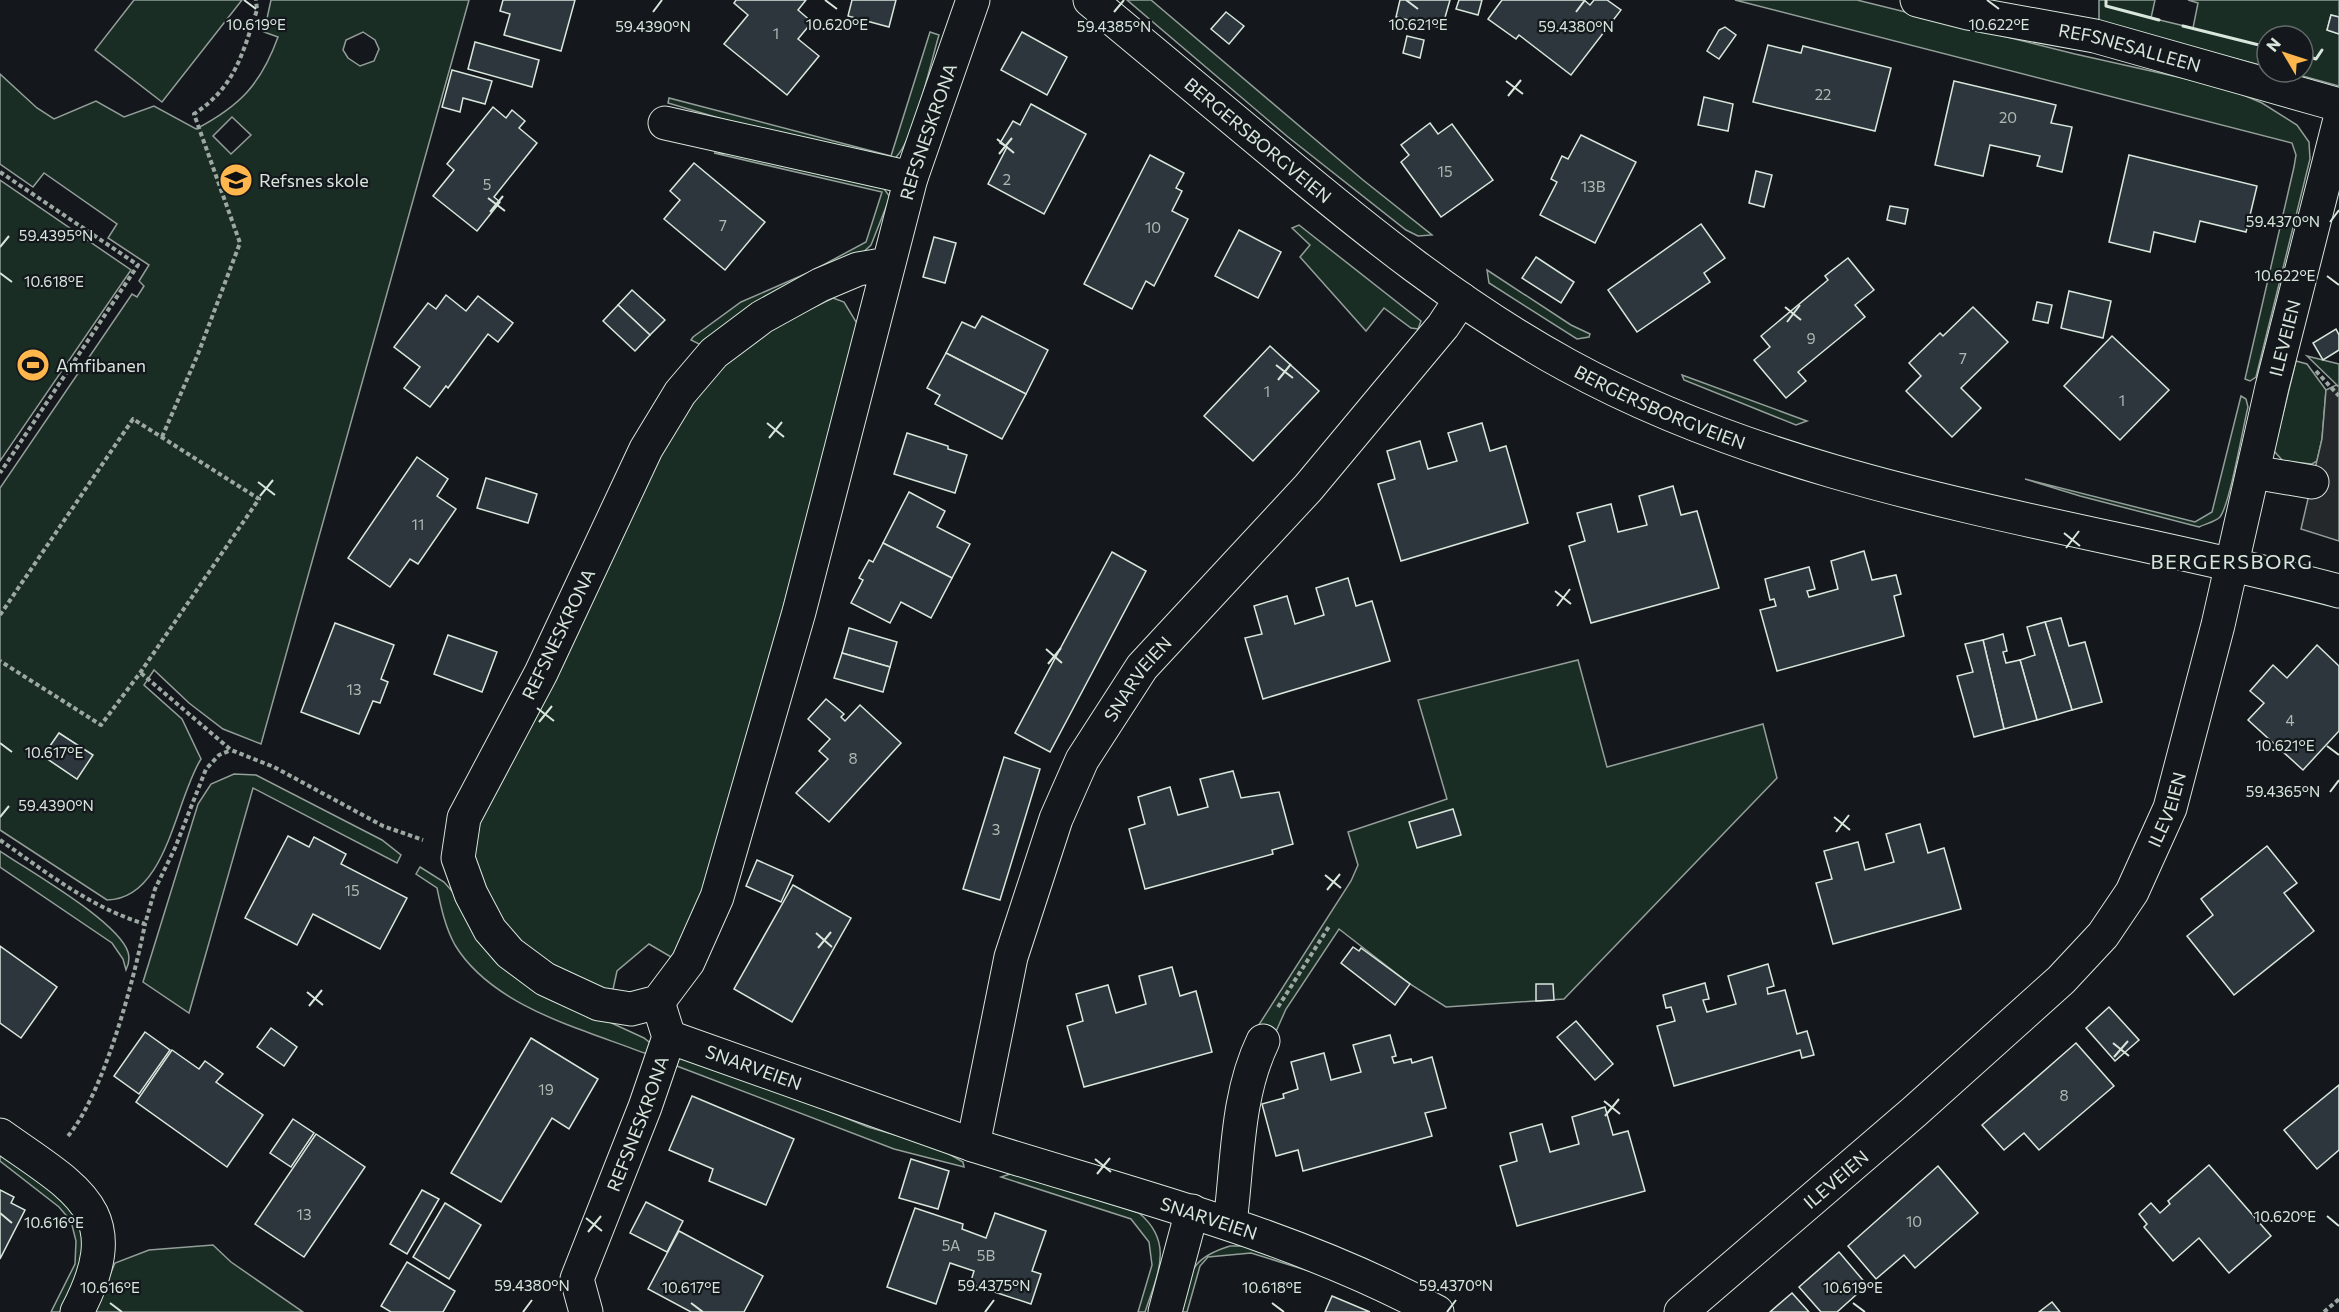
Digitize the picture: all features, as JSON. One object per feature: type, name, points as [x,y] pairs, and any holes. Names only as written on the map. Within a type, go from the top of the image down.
[{"type":"street","name":"REFSNESKRONA","points":[[888,264],[848,273],[762,317],[714,353],[680,393],[646,449],[541,673],[464,818],[458,858],[471,894],[490,930],[510,953],[545,979],[599,1004],[630,1009],[658,1002],[688,962],[717,897],[805,590],[861,379],[910,178],[973,0]]},
{"type":"street","name":"BERGERSBORGVEIEN","points":[[1090,0],[1375,237],[1461,299],[1566,365],[1653,407],[1761,448],[1870,481],[2232,564],[2339,591]]},
{"type":"street","name":"REFSNESALLEEN","points":[[1917,0],[1968,13],[2030,11],[2095,36],[2339,105]]},
{"type":"street","points":[[665,123],[910,178]]},
{"type":"street","name":"ILEVEIEN","points":[[1681,1312],[1914,1112],[2061,980],[2103,935],[2132,892],[2170,808],[2232,564],[2272,387],[2335,158],[2339,123]]},
{"type":"street","name":"SNARVEIEN","points":[[973,1145],[1011,957],[1056,819],[1082,760],[1142,667],[1308,488],[1443,326],[1461,299]]},
{"type":"street","points":[[2253,472],[2312,482]]},
{"type":"street","name":"REFSNESKRONA","points":[[586,1312],[577,1279],[669,1037],[658,1002]]},
{"type":"street","name":"SNARVEIEN","points":[[669,1037],[973,1145],[1230,1223],[1329,1260],[1437,1312]]},
{"type":"street","points":[[1230,1223],[1243,1101],[1252,1063],[1263,1041]]},
{"type":"street","points":[[0,1135],[44,1166],[83,1200],[96,1219],[100,1240],[99,1259],[77,1312]]},
{"type":"street","points":[[1165,1312],[1192,1211]]},
{"type":"path","points":[[162,437],[198,354],[240,243],[194,114],[213,101],[238,68],[257,10],[256,0]]},
{"type":"path","points":[[0,172],[138,265],[0,473]]},
{"type":"path","points":[[0,615],[133,419],[259,499],[140,673],[101,725],[0,661]]},
{"type":"path","points":[[140,673],[231,750],[274,767],[383,826],[410,836]]},
{"type":"path","points":[[44,1166],[74,1129],[98,1084],[127,994],[155,889],[175,848],[206,769],[219,755],[231,750]]},
{"type":"path","points":[[0,840],[87,900],[117,916],[145,924]]},
{"type":"path","points":[[1263,1041],[1278,1005],[1330,925]]},
{"type":"path","points":[[2324,1312],[2339,1299]]},
{"type":"green space","points":[[134,0],[242,0],[162,102],[95,50]]},
{"type":"green space","points":[[271,0],[469,0],[261,744],[223,729],[189,703],[154,670],[144,685],[182,719],[201,759],[156,866],[143,883],[127,895],[107,900],[0,830],[0,488],[132,294],[137,297],[144,286],[139,281],[149,265],[108,238],[117,224],[44,173],[33,187],[0,164],[0,74],[37,108],[54,119],[96,101],[124,117],[154,106],[196,129],[225,112],[256,81],[278,37],[264,32]],"holes":[[[363,32],[375,40],[379,49],[374,61],[360,66],[348,58],[343,50],[346,40]],[[232,117],[251,135],[231,154],[213,136]],[[59,733],[92,755],[77,779],[43,756]]]},
{"type":"green space","points":[[1127,0],[1151,0],[1363,180],[1432,235],[1418,236],[1406,230],[1288,137]]},
{"type":"green space","points":[[1735,0],[1857,0],[2075,54],[2227,88],[2262,103],[2297,125],[2309,142],[2310,159],[2256,377],[2250,381],[2245,379],[2294,167],[2296,155],[2292,143]]},
{"type":"green space","points":[[2099,0],[2155,0],[2151,18],[2193,28],[2198,3],[2188,0],[2339,0],[2339,17],[2331,15],[2327,30],[2339,34],[2339,86],[2315,79],[2315,24],[2255,24],[2255,64],[2099,23]]},
{"type":"green space","points":[[930,32],[939,35],[926,82],[908,137],[894,159],[763,131],[668,103],[669,98],[891,156]]},
{"type":"green space","points":[[714,153],[744,154],[882,186],[890,197],[871,245],[857,258],[701,345],[691,340],[693,337],[741,302],[812,271],[866,242],[882,192]]},
{"type":"green space","name":"Amfibanen","points":[[0,180],[131,270],[0,461]]},
{"type":"green space","points":[[1299,225],[1421,321],[1418,329],[1411,328],[1384,308],[1366,331],[1300,257],[1310,245],[1292,228]]},
{"type":"green space","points":[[1487,270],[1571,325],[1590,334],[1589,337],[1577,339],[1489,283]]},
{"type":"green space","points":[[833,298],[844,302],[858,325],[723,830],[705,887],[684,937],[671,957],[649,944],[617,971],[612,994],[585,988],[509,940],[473,857],[478,822],[659,451],[719,364],[763,332]]},
{"type":"green space","points":[[2307,356],[2339,364],[2339,387]]},
{"type":"green space","points":[[2296,361],[2307,364],[2326,390],[2322,439],[2317,461],[2312,464],[2283,461],[2274,451]]},
{"type":"green space","points":[[1682,375],[1807,421],[1796,425],[1684,380]]},
{"type":"green space","points":[[2241,396],[2246,399],[2248,407],[2236,465],[2224,509],[2220,517],[2213,522],[2199,527],[2025,479],[2195,522],[2212,512]]},
{"type":"green space","points":[[1578,660],[1607,767],[1763,724],[1777,778],[1564,999],[1446,1007],[1410,984],[1339,929],[1286,1009],[1270,1045],[1253,1034],[1351,881],[1358,865],[1348,832],[1447,799],[1418,700]]},
{"type":"green space","points":[[234,774],[256,775],[382,840],[401,855],[397,863],[253,788],[189,1013],[143,982],[198,804],[211,784]]},
{"type":"green space","points":[[0,851],[71,897],[108,926],[128,952],[129,961],[126,970],[123,959],[112,943],[0,867]]},
{"type":"green space","points":[[420,867],[444,882],[540,990],[644,1038],[654,1046],[652,1056],[544,1015],[493,986],[472,967],[455,945],[446,924],[437,888],[416,874]]},
{"type":"green space","points":[[675,1053],[720,1067],[868,1127],[937,1147],[963,1162],[964,1167],[894,1149],[669,1063]]},
{"type":"green space","points":[[0,1154],[53,1192],[66,1204],[84,1229],[86,1242],[83,1260],[60,1312],[51,1312],[75,1264],[76,1241],[71,1221],[59,1207],[0,1161]]},
{"type":"green space","points":[[1010,1174],[1027,1177],[1139,1213],[1150,1224],[1157,1236],[1160,1260],[1145,1312],[1138,1312],[1152,1265],[1149,1242],[1131,1219],[1001,1177]]},
{"type":"green space","points":[[213,1245],[231,1262],[303,1312],[94,1312],[115,1263],[149,1250]]},
{"type":"green space","points":[[1230,1246],[1244,1246],[1306,1266],[1309,1271],[1251,1253],[1208,1257],[1200,1266],[1187,1312],[1180,1312],[1193,1269],[1206,1256]]},
{"type":"shaded area","points":[[2336,385],[2339,387],[2339,541],[2301,529],[2322,439],[2326,390]]},
{"type":"building","points":[[503,0],[575,0],[561,51],[504,35],[510,14],[500,11]]},
{"type":"building","points":[[736,0],[806,0],[798,10],[812,22],[798,39],[819,56],[787,95],[724,44],[748,15],[734,3]]},
{"type":"building","points":[[852,0],[896,0],[889,27],[848,16]]},
{"type":"building","points":[[1400,0],[1450,0],[1442,28],[1396,17]]},
{"type":"building","points":[[1459,0],[1482,0],[1478,15],[1456,9]]},
{"type":"building","points":[[1502,0],[1584,0],[1590,5],[1594,0],[1607,0],[1621,10],[1571,75],[1519,35],[1516,39],[1488,19]]},
{"type":"building","points":[[1226,12],[1244,26],[1229,44],[1211,29]]},
{"type":"building","points":[[2331,15],[2339,17],[2339,34],[2327,30]]},
{"type":"building","points":[[1725,27],[1736,35],[1719,59],[1707,51],[1719,30]]},
{"type":"building","points":[[1022,32],[1067,57],[1047,95],[1001,70]]},
{"type":"building","points":[[1407,36],[1424,40],[1420,58],[1403,53]]},
{"type":"building","points":[[475,42],[539,60],[532,87],[468,69]]},
{"type":"building","points":[[1768,45],[1801,53],[1803,46],[1891,68],[1875,131],[1753,102]]},
{"type":"building","points":[[452,70],[492,81],[485,104],[463,98],[460,112],[442,107]]},
{"type":"building","points":[[1954,81],[2056,105],[2051,123],[2072,127],[2062,172],[2037,166],[2040,156],[1990,145],[1983,176],[1935,165]]},
{"type":"building","points":[[1704,97],[1733,104],[1728,131],[1698,125]]},
{"type":"building","points":[[1031,104],[1086,134],[1044,214],[988,184],[1007,147],[1000,143],[1013,121],[1020,125]]},
{"type":"building","points":[[493,107],[506,118],[512,110],[525,121],[519,128],[537,143],[494,197],[500,202],[477,231],[433,196],[454,170],[447,164]]},
{"type":"building","points":[[1430,123],[1438,134],[1452,124],[1493,180],[1441,217],[1401,162],[1409,155],[1401,145]]},
{"type":"building","points":[[1581,135],[1636,162],[1595,243],[1540,215],[1557,182],[1551,179],[1562,156],[1568,159]]},
{"type":"building","points":[[1150,155],[1184,173],[1176,188],[1182,191],[1172,211],[1188,219],[1154,286],[1146,281],[1132,309],[1084,284]]},
{"type":"building","points":[[2129,155],[2257,186],[2246,232],[2200,221],[2195,242],[2154,232],[2150,252],[2109,242]]},
{"type":"building","points":[[694,163],[765,222],[725,270],[664,219],[680,200],[670,191]]},
{"type":"building","points":[[1756,171],[1772,175],[1764,207],[1749,203]]},
{"type":"building","points":[[1890,206],[1908,209],[1905,224],[1887,220]]},
{"type":"building","points":[[1701,224],[1725,258],[1704,273],[1710,282],[1637,332],[1608,290]]},
{"type":"building","points":[[1239,230],[1281,252],[1258,298],[1215,276]]},
{"type":"building","points":[[934,237],[956,243],[945,283],[923,277]]},
{"type":"building","points":[[1536,257],[1574,282],[1561,303],[1522,278]]},
{"type":"building","points":[[1848,258],[1874,290],[1855,305],[1865,317],[1798,372],[1806,381],[1786,398],[1754,360],[1770,347],[1761,336],[1828,280],[1825,276]]},
{"type":"building","points":[[632,290],[665,320],[650,335],[618,305]]},
{"type":"building","points":[[2069,291],[2111,301],[2103,338],[2061,328]]},
{"type":"building","points":[[446,295],[466,311],[478,296],[513,323],[498,342],[488,334],[448,388],[446,386],[430,407],[404,388],[420,367],[394,347],[428,303],[436,309]]},
{"type":"building","points":[[2037,302],[2052,305],[2048,323],[2033,320]]},
{"type":"building","points":[[618,305],[650,335],[635,351],[603,321]]},
{"type":"building","points":[[1973,307],[2008,342],[1961,388],[1981,408],[1952,437],[1906,391],[1921,376],[1909,363],[1940,333],[1943,336]]},
{"type":"building","points":[[982,316],[1048,350],[1026,394],[946,353],[962,322],[975,328]]},
{"type":"building","points":[[2336,329],[2339,335],[2339,350],[2323,360],[2313,343]]},
{"type":"building","points":[[2112,336],[2169,390],[2120,440],[2064,386]]},
{"type":"building","points":[[1270,346],[1319,391],[1253,461],[1204,416]]},
{"type":"building","points":[[946,353],[1026,394],[1002,439],[935,404],[940,395],[927,388]]},
{"type":"building","points":[[1482,423],[1490,451],[1506,446],[1528,523],[1401,561],[1378,484],[1395,479],[1387,451],[1420,441],[1428,469],[1457,461],[1448,433]]},
{"type":"building","points":[[907,433],[948,446],[948,449],[967,455],[955,493],[894,474]]},
{"type":"building","points":[[417,457],[448,479],[437,496],[456,509],[418,564],[410,559],[390,587],[348,558]]},
{"type":"building","points":[[486,478],[537,494],[528,523],[477,508]]},
{"type":"building","points":[[1673,486],[1681,515],[1697,511],[1719,588],[1591,623],[1569,546],[1585,541],[1577,513],[1611,504],[1618,532],[1647,525],[1639,496]]},
{"type":"building","points":[[909,492],[945,511],[937,527],[970,544],[952,578],[883,543]]},
{"type":"building","points":[[883,543],[952,578],[931,618],[901,602],[890,623],[851,603],[863,580],[859,578],[869,560],[873,562]]},
{"type":"building","points":[[1864,551],[1872,580],[1896,575],[1901,594],[1894,596],[1904,636],[1777,671],[1760,610],[1776,606],[1774,599],[1770,600],[1765,579],[1809,567],[1815,589],[1807,591],[1809,597],[1838,589],[1831,561]]},
{"type":"building","points":[[1112,552],[1146,571],[1050,752],[1015,733]]},
{"type":"building","points":[[1348,578],[1356,606],[1372,601],[1390,661],[1263,699],[1245,638],[1262,634],[1254,606],[1287,596],[1295,624],[1324,615],[1316,588]]},
{"type":"building","points":[[2061,618],[2069,646],[2085,642],[2102,702],[2072,710],[2045,622]]},
{"type":"building","points":[[2045,622],[2072,710],[2037,720],[2020,660],[2035,655],[2027,627]]},
{"type":"building","points":[[335,623],[394,645],[381,679],[388,682],[380,703],[373,701],[359,734],[301,712]]},
{"type":"building","points":[[849,628],[897,642],[890,667],[842,653]]},
{"type":"building","points":[[2003,634],[2007,651],[2003,652],[2006,663],[2020,660],[2037,720],[2004,729],[1983,640]]},
{"type":"building","points":[[448,635],[497,652],[482,692],[434,674]]},
{"type":"building","points":[[1983,640],[2004,729],[1974,737],[1957,676],[1973,672],[1965,644]]},
{"type":"building","points":[[2317,645],[2339,666],[2339,731],[2303,770],[2248,720],[2264,703],[2250,691],[2273,665],[2287,678]]},
{"type":"building","points":[[842,653],[890,667],[883,692],[834,678]]},
{"type":"building","points":[[826,699],[844,714],[841,717],[845,721],[860,705],[901,743],[829,822],[796,793],[828,759],[819,751],[830,739],[808,719]]},
{"type":"building","points":[[59,733],[93,755],[77,779],[43,756]]},
{"type":"building","points":[[1004,757],[1040,769],[1000,900],[963,889]]},
{"type":"building","points":[[1233,771],[1241,798],[1279,792],[1293,844],[1272,850],[1273,854],[1145,889],[1129,829],[1145,824],[1138,797],[1170,787],[1178,815],[1208,807],[1200,779]]},
{"type":"building","points":[[1453,809],[1461,835],[1417,848],[1409,822]]},
{"type":"building","points":[[1920,824],[1928,853],[1944,848],[1961,909],[1833,944],[1816,883],[1832,879],[1824,851],[1858,842],[1865,870],[1894,862],[1886,834]]},
{"type":"building","points":[[288,836],[309,847],[314,837],[346,854],[341,864],[407,898],[380,949],[313,914],[297,945],[245,918]]},
{"type":"building","points":[[2267,846],[2297,883],[2284,893],[2314,931],[2234,995],[2187,936],[2213,915],[2201,899]]},
{"type":"building","points":[[757,860],[793,876],[781,902],[746,886]]},
{"type":"building","points":[[793,885],[851,918],[792,1022],[734,989]]},
{"type":"building","points":[[0,946],[57,987],[21,1038],[0,1023]]},
{"type":"building","points":[[1353,947],[1359,951],[1361,948],[1410,984],[1395,1005],[1341,963]]},
{"type":"building","points":[[1768,964],[1774,986],[1767,988],[1768,994],[1785,990],[1797,1034],[1807,1031],[1814,1055],[1802,1058],[1800,1050],[1674,1086],[1657,1026],[1675,1021],[1671,1007],[1666,1008],[1663,995],[1705,983],[1709,999],[1703,1000],[1707,1012],[1736,1004],[1728,976]]},
{"type":"building","points":[[1172,967],[1180,996],[1196,991],[1212,1052],[1084,1087],[1067,1026],[1083,1021],[1076,994],[1108,985],[1116,1013],[1146,1004],[1139,976]]},
{"type":"building","points":[[1536,984],[1553,984],[1554,1000],[1536,1001]]},
{"type":"building","points":[[2109,1007],[2139,1040],[2115,1061],[2086,1028]]},
{"type":"building","points":[[1576,1021],[1613,1064],[1595,1080],[1557,1037]]},
{"type":"building","points":[[271,1028],[297,1047],[284,1066],[257,1047]]},
{"type":"building","points":[[145,1032],[170,1050],[139,1094],[114,1076]]},
{"type":"building","points":[[1390,1035],[1396,1056],[1392,1057],[1394,1063],[1411,1059],[1412,1063],[1432,1057],[1446,1108],[1425,1113],[1432,1136],[1303,1171],[1298,1150],[1276,1156],[1262,1104],[1284,1098],[1283,1094],[1298,1089],[1291,1062],[1324,1053],[1331,1080],[1361,1072],[1353,1045]]},
{"type":"building","points":[[531,1038],[598,1079],[569,1129],[552,1118],[501,1202],[451,1173]]},
{"type":"building","points":[[2076,1043],[2114,1086],[2039,1150],[2024,1133],[2004,1150],[1982,1125]]},
{"type":"building","points":[[172,1050],[199,1069],[205,1061],[223,1074],[216,1082],[263,1115],[227,1167],[136,1102]]},
{"type":"building","points":[[2339,1085],[2339,1150],[2317,1169],[2284,1130]]},
{"type":"building","points":[[692,1096],[794,1139],[766,1205],[709,1181],[713,1169],[669,1150]]},
{"type":"building","points":[[1605,1107],[1613,1135],[1628,1131],[1645,1191],[1517,1226],[1500,1166],[1517,1161],[1510,1133],[1542,1124],[1550,1152],[1579,1144],[1572,1117]]},
{"type":"building","points":[[293,1119],[314,1133],[291,1167],[270,1153]]},
{"type":"building","points":[[316,1134],[365,1167],[304,1257],[255,1224]]},
{"type":"building","points":[[911,1159],[949,1171],[938,1209],[899,1198]]},
{"type":"building","points":[[2209,1165],[2271,1236],[2229,1273],[2199,1238],[2173,1261],[2144,1227],[2147,1224],[2139,1214],[2151,1203],[2160,1213],[2170,1204],[2168,1201]]},
{"type":"building","points":[[1938,1166],[1978,1213],[1915,1268],[1904,1255],[1876,1279],[1848,1246]]},
{"type":"building","points":[[0,1190],[14,1197],[11,1203],[25,1210],[0,1259]]},
{"type":"building","points":[[422,1190],[439,1199],[407,1254],[390,1244]]},
{"type":"building","points":[[646,1202],[683,1221],[667,1252],[630,1233]]},
{"type":"building","points":[[445,1203],[481,1225],[449,1279],[413,1257]]},
{"type":"building","points":[[915,1208],[963,1224],[962,1229],[986,1238],[995,1213],[1046,1231],[1032,1271],[1041,1274],[1031,1304],[970,1284],[974,1271],[950,1263],[936,1304],[887,1287]]},
{"type":"building","points":[[679,1231],[763,1276],[744,1312],[691,1312],[648,1289]]},
{"type":"building","points":[[1839,1252],[1867,1285],[1837,1312],[1821,1312],[1799,1287]]},
{"type":"building","points":[[407,1262],[455,1291],[443,1312],[391,1312],[381,1306]]},
{"type":"building","points":[[1792,1293],[1809,1312],[1770,1312]]},
{"type":"building","points":[[1332,1296],[1370,1312],[1325,1312]]},
{"type":"building","points":[[2052,1302],[2060,1312],[2039,1312]]},
{"type":"wall","points":[[2106,0],[2106,6],[2159,20]]},
{"type":"wall","points":[[2183,26],[2255,44]]},
{"type":"wall","points":[[2315,59],[2322,50]]},
{"type":"place","name":"Refsnes skole","points":[[236,180]]},
{"type":"place","name":"Amfibanen","points":[[33,365]]},
{"type":"district","name":"BERGERSBORG","points":[[2232,561]]}]
